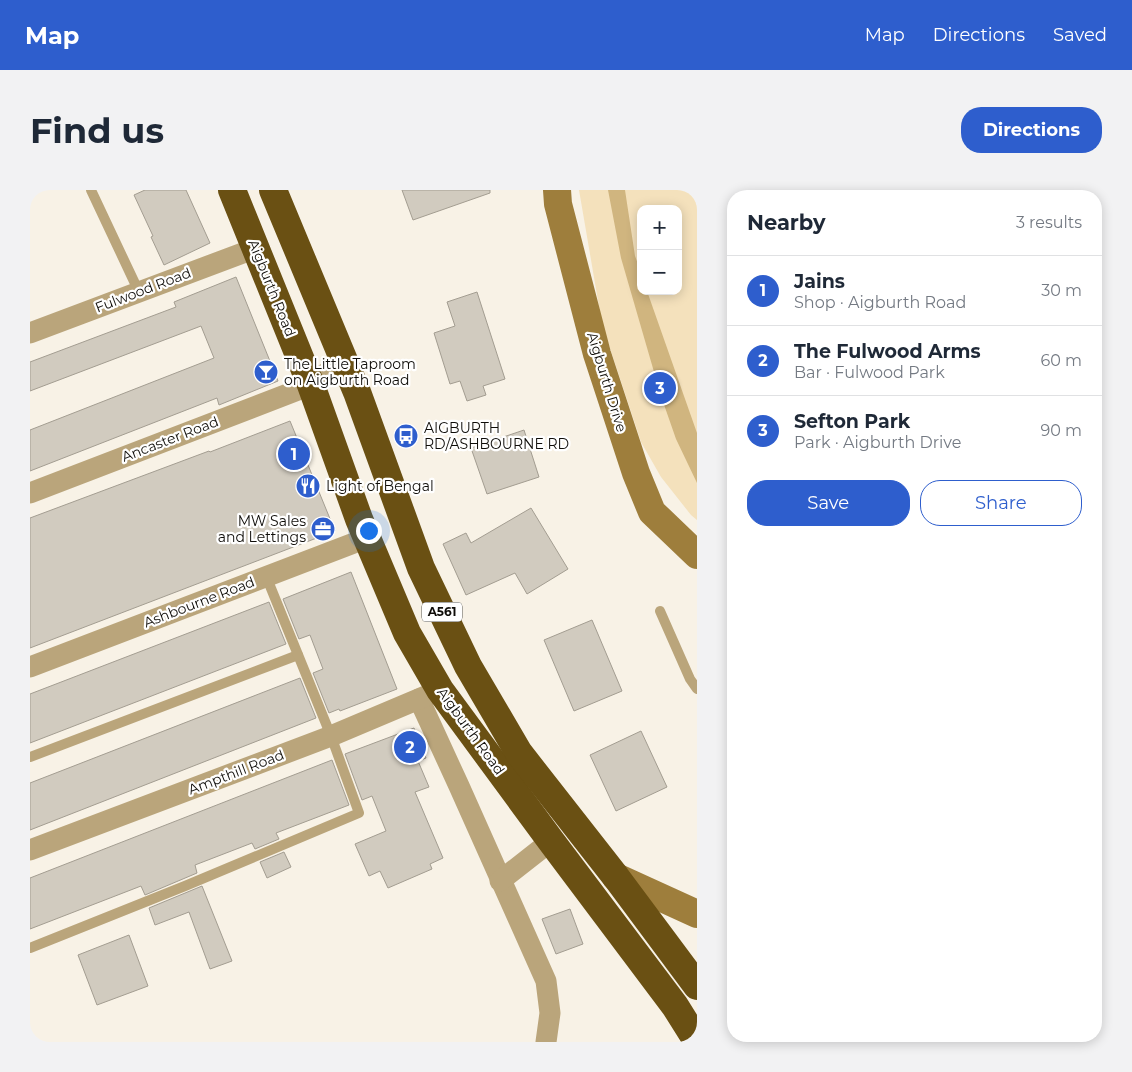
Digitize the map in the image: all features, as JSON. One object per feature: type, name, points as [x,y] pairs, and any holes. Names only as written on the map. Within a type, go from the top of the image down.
[{"type":"highway","name":"Aigburth Road","points":[[232,190],[311,385],[359,519],[408,632],[429,694],[551,841],[675,1006],[697,1041]]},
{"type":"highway","name":"Aigburth Road","points":[[273,190],[357,392],[422,568],[468,666],[520,753],[696,981]]},
{"type":"street","name":"Aigburth Drive","points":[[556,190],[597,354],[636,473],[652,512],[697,555]]},
{"type":"street","name":"Fulwood Road","points":[[30,333],[256,248]]},
{"type":"street","points":[[311,385],[344,360]]},
{"type":"street","name":"Ancaster Road","points":[[30,493],[311,385]]},
{"type":"street","name":"Ashbourne Road","points":[[30,667],[367,538]]},
{"type":"street","points":[[429,694],[459,786],[546,981],[550,1013],[546,1042]]},
{"type":"street","name":"Ampthill Road","points":[[30,850],[331,736],[429,694]]},
{"type":"street","points":[[500,881],[551,841]]},
{"type":"street","points":[[616,877],[697,914]]},
{"type":"lane","points":[[91,190],[139,292]]},
{"type":"lane","points":[[30,948],[359,813],[331,736],[266,576]]},
{"type":"lane","points":[[660,611],[690,679],[697,689]]},
{"type":"lane","points":[[30,757],[298,655]]},
{"type":"shaded area","points":[[579,190],[697,190],[697,520],[661,477],[641,442],[602,324]]},
{"type":"shaded area","points":[[608,190],[625,190],[637,261],[637,295],[648,295],[697,433],[697,483],[676,439],[661,396],[621,258]]},
{"type":"building","points":[[145,190],[186,190],[210,243],[164,265],[134,195]]},
{"type":"building","points":[[402,190],[490,190],[490,193],[413,220]]},
{"type":"building","points":[[236,277],[278,381],[219,405],[217,398],[30,471],[30,430],[214,358],[201,326],[30,391],[30,362],[176,307],[174,302]]},
{"type":"building","points":[[477,292],[505,379],[483,386],[486,395],[467,401],[460,381],[450,384],[434,333],[455,326],[447,302]]},
{"type":"building","points":[[290,421],[335,531],[30,648],[30,518]]},
{"type":"building","points":[[524,430],[539,477],[487,494],[471,448]]},
{"type":"building","points":[[531,508],[568,569],[527,594],[515,573],[466,595],[443,544],[466,533],[471,543]]},
{"type":"building","points":[[351,572],[397,689],[340,711],[339,709],[329,713],[313,673],[323,669],[310,635],[299,639],[283,599]]},
{"type":"building","points":[[269,602],[286,644],[30,743],[30,694]]},
{"type":"building","points":[[592,620],[622,691],[574,711],[544,640]]},
{"type":"building","points":[[300,678],[316,718],[30,830],[30,783]]},
{"type":"building","points":[[414,728],[426,758],[418,761],[429,787],[415,792],[443,858],[430,864],[432,869],[388,888],[380,871],[369,876],[355,844],[386,831],[372,796],[362,800],[345,754]]},
{"type":"building","points":[[641,731],[667,787],[616,811],[590,755]]},
{"type":"building","points":[[332,760],[349,805],[276,833],[279,839],[255,849],[252,843],[195,865],[197,873],[145,895],[141,886],[30,929],[30,878]]},
{"type":"building","points":[[284,852],[291,867],[267,878],[260,862]]},
{"type":"building","points":[[202,886],[232,961],[210,969],[189,912],[155,925],[149,908]]},
{"type":"building","points":[[570,909],[583,944],[556,954],[542,919]]},
{"type":"building","points":[[129,935],[148,986],[97,1005],[78,955]]},
{"type":"place","name":"The Little Taproom on Aigburth Road","points":[[266,372]]},
{"type":"place","name":"Sefton Park","points":[[660,388]]},
{"type":"place","name":"AIGBURTH RD/ASHBOURNE RD","points":[[406,436]]},
{"type":"place","name":"Jains","points":[[294,454]]},
{"type":"place","name":"Light of Bengal","points":[[308,486]]},
{"type":"place","name":"MW Sales and Lettings","points":[[323,529]]},
{"type":"place","name":"The Fulwood Arms","points":[[410,747]]}]
